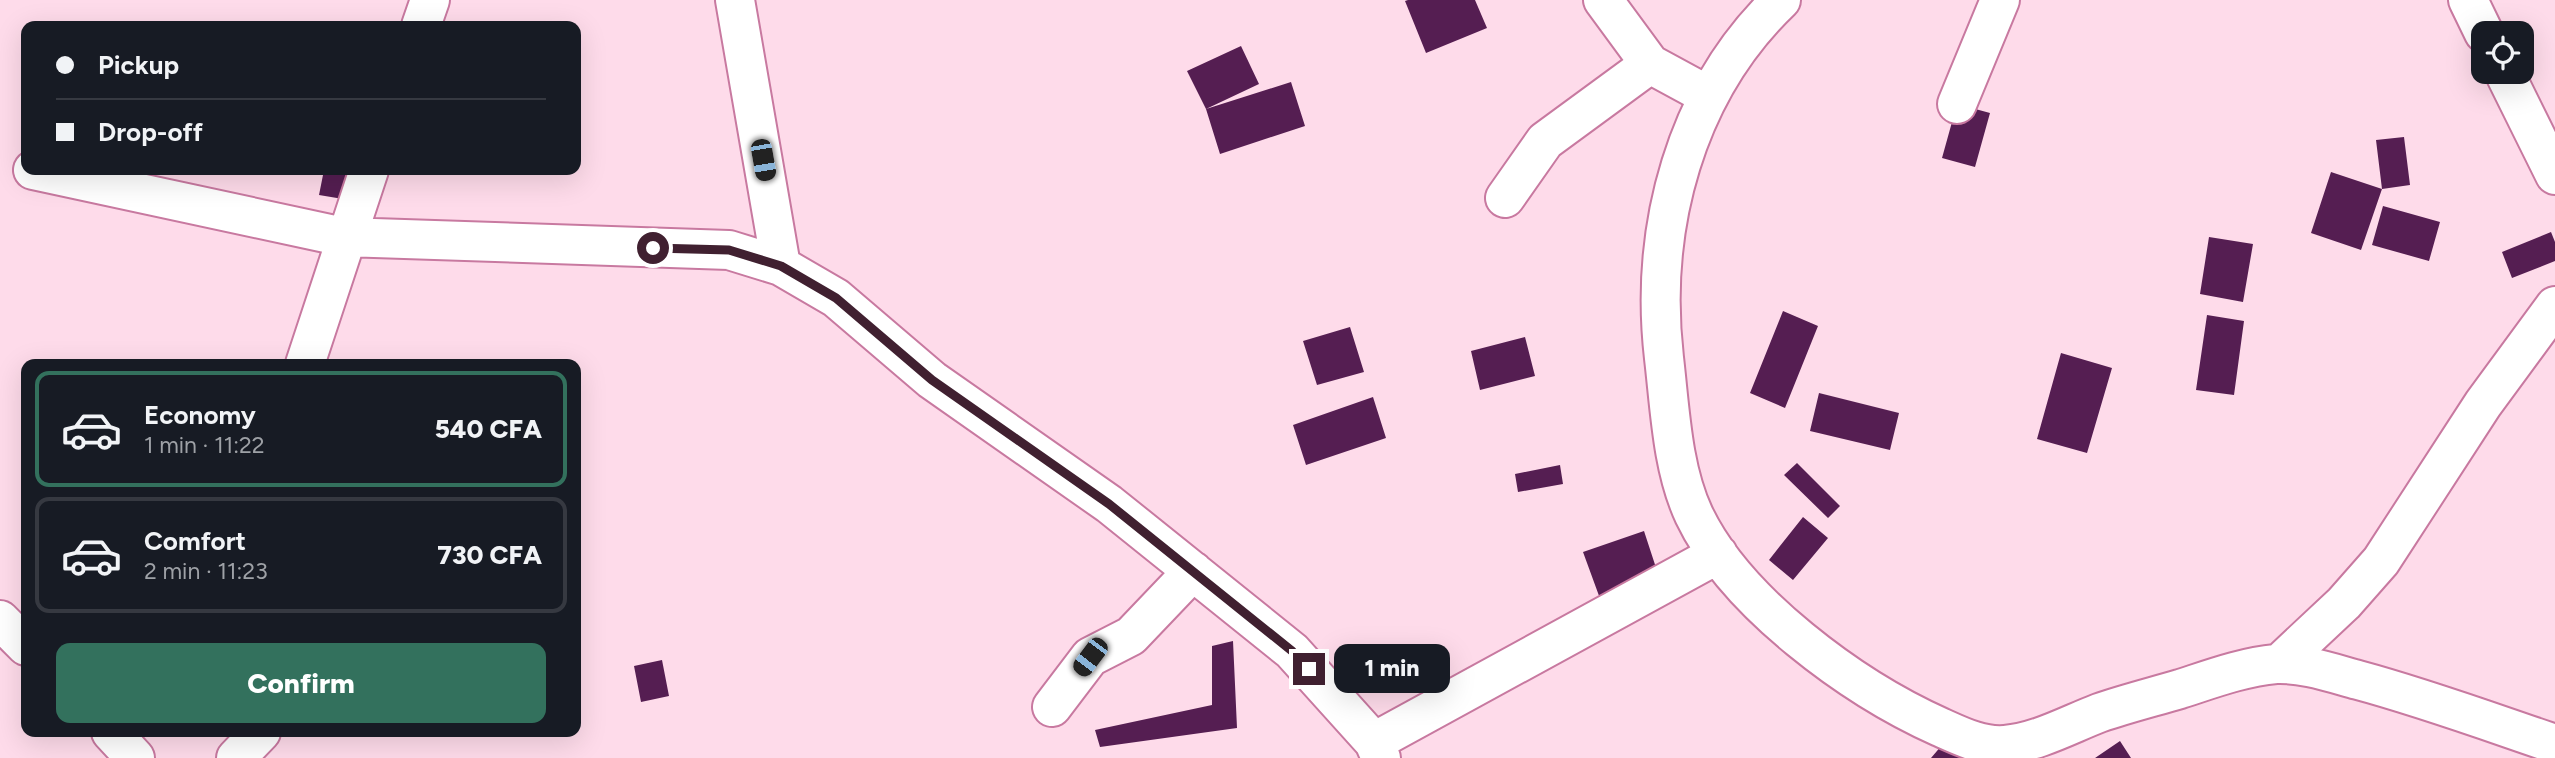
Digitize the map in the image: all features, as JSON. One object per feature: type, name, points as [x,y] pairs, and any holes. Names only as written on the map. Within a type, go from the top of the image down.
[{"type":"street","points":[[423,21],[430,0]]},
{"type":"street","points":[[735,0],[781,266]]},
{"type":"street","points":[[1603,0],[1650,64],[1709,96]]},
{"type":"street","points":[[1781,0],[1718,75],[1675,174],[1659,295],[1677,458],[1693,513],[1718,554],[1767,609],[1834,666],[1897,708],[1970,740],[2000,746],[2028,742],[2101,712],[2243,669],[2279,664],[2315,668],[2384,687],[2555,744]]},
{"type":"street","points":[[1957,104],[2000,0]]},
{"type":"street","points":[[2468,0],[2478,21]]},
{"type":"street","points":[[1505,198],[1545,141],[1650,64]]},
{"type":"street","points":[[2510,84],[2555,175]]},
{"type":"street","points":[[0,163],[21,167]]},
{"type":"street","points":[[56,175],[344,237],[729,250],[781,266],[836,298],[932,380],[1109,504],[1292,651],[1378,750],[1718,554]]},
{"type":"street","points":[[307,359],[344,237],[367,175]]},
{"type":"street","points":[[2279,664],[2344,603],[2381,561],[2483,404],[2555,306]]},
{"type":"street","points":[[1052,707],[1090,657],[1131,636],[1193,571]]},
{"type":"street","points":[[0,620],[21,641]]},
{"type":"street","points":[[116,737],[135,758]]},
{"type":"street","points":[[236,758],[256,737]]},
{"type":"street","points":[[271,737],[274,758]]},
{"type":"building","points":[[1475,0],[1487,28],[1426,53],[1405,1]]},
{"type":"building","points":[[1241,46],[1259,84],[1206,109],[1187,71]]},
{"type":"building","points":[[1291,82],[1305,126],[1220,154],[1206,109]]},
{"type":"building","points":[[1957,104],[1990,113],[1975,167],[1942,158]]},
{"type":"building","points":[[2404,137],[2410,185],[2382,189],[2376,140]]},
{"type":"building","points":[[2331,172],[2382,189],[2361,250],[2311,233]]},
{"type":"building","points":[[323,175],[359,175],[355,201],[319,195]]},
{"type":"building","points":[[2383,206],[2440,222],[2429,261],[2372,245]]},
{"type":"building","points":[[2551,232],[2555,242],[2555,261],[2512,278],[2502,252]]},
{"type":"building","points":[[2209,237],[2253,244],[2243,302],[2200,294]]},
{"type":"building","points":[[1783,311],[1818,326],[1785,408],[1750,393]]},
{"type":"building","points":[[2207,315],[2244,321],[2234,395],[2196,390]]},
{"type":"building","points":[[1350,327],[1364,372],[1317,385],[1303,341]]},
{"type":"building","points":[[1525,337],[1535,376],[1480,390],[1471,351]]},
{"type":"building","points":[[2061,353],[2112,368],[2087,453],[2037,439]]},
{"type":"building","points":[[1819,393],[1899,413],[1890,450],[1810,431]]},
{"type":"building","points":[[1373,397],[1386,438],[1306,465],[1293,425]]},
{"type":"building","points":[[1797,463],[1840,506],[1828,518],[1784,475]]},
{"type":"building","points":[[1560,465],[1563,484],[1518,492],[1515,474]]},
{"type":"building","points":[[1803,517],[1828,538],[1793,580],[1769,560]]},
{"type":"building","points":[[1644,531],[1661,583],[1602,604],[1583,552]]},
{"type":"building","points":[[1233,641],[1237,728],[1100,747],[1095,730],[1212,705],[1212,646]]},
{"type":"building","points":[[662,660],[669,696],[641,702],[634,666]]},
{"type":"building","points":[[1948,738],[1970,758],[1931,758]]},
{"type":"building","points":[[2120,741],[2131,758],[2095,758]]},
{"type":"route","points":[[653,248],[729,250],[781,266],[836,298],[932,380],[1109,504],[1292,651],[1309,669]]}]
